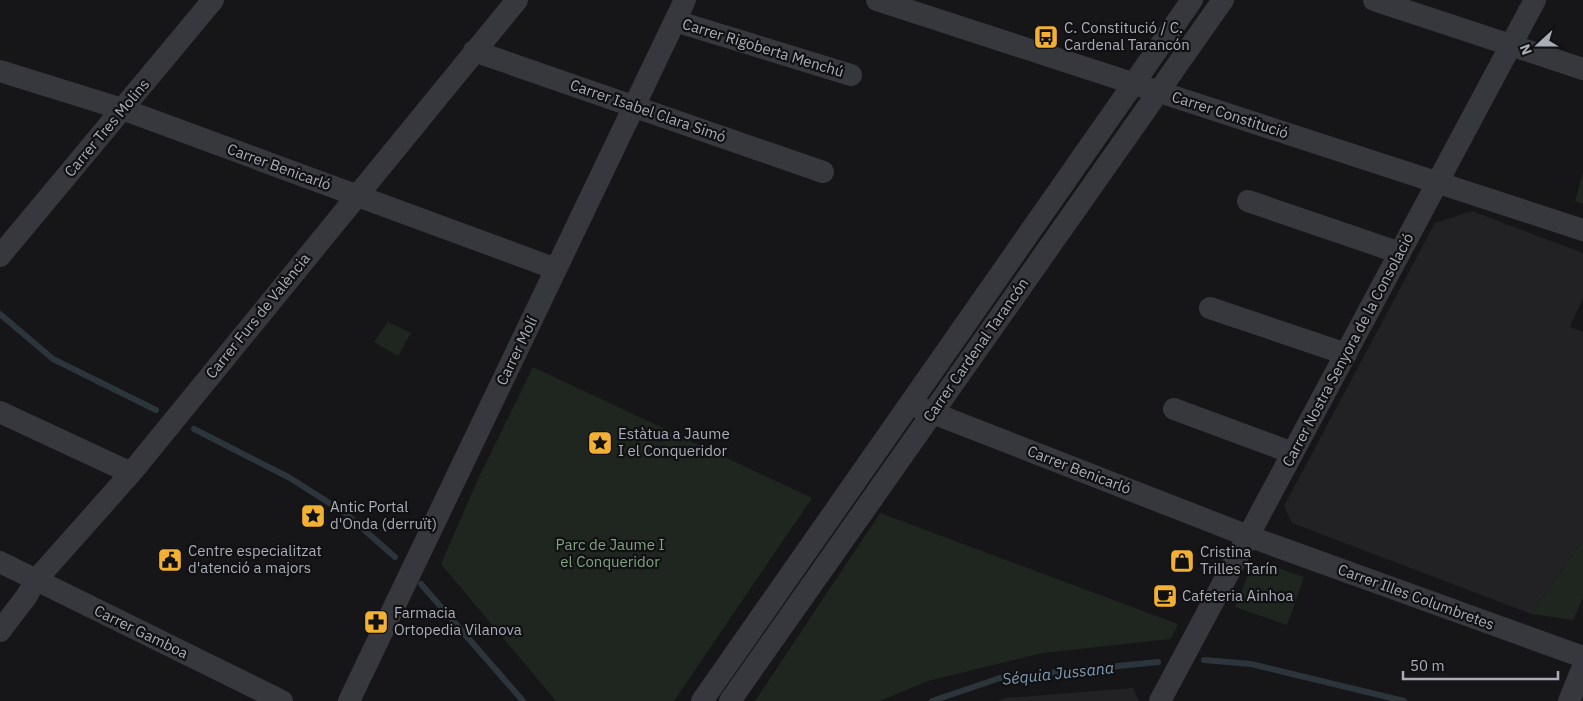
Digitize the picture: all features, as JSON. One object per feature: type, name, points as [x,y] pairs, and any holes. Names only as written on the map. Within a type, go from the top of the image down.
[{"type":"street","name":"Carrer Tres Molins","points":[[0,256],[213,0]]},
{"type":"street","name":"Carrer Furs de València","points":[[0,631],[26,597],[36,580],[131,473],[517,0]]},
{"type":"street","name":"Carrer Molí","points":[[348,701],[685,0]]},
{"type":"street","name":"Carrer Constitució","points":[[877,0],[1583,230]]},
{"type":"street","name":"Carrer Cardenal Tarancón","points":[[702,701],[1192,0]]},
{"type":"street","name":"Carrer Cardenal Tarancón","points":[[730,701],[1223,0]]},
{"type":"street","points":[[1374,0],[1583,69]]},
{"type":"street","name":"Carrer Nostra Senyora de la Consolació","points":[[1160,701],[1535,0]]},
{"type":"street","name":"Carrer Rigoberta Menchú","points":[[675,21],[851,74]]},
{"type":"street","name":"Carrer Isabel Clara Simó","points":[[474,51],[822,172]]},
{"type":"street","name":"Carrer Benicarló","points":[[0,71],[122,109],[556,269]]},
{"type":"street","points":[[1248,201],[1400,253]]},
{"type":"street","points":[[1210,308],[1346,354]]},
{"type":"street","name":"Carrer Benicarló","points":[[910,404],[1248,536]]},
{"type":"street","points":[[1174,409],[1293,453]]},
{"type":"street","points":[[0,412],[131,473]]},
{"type":"street","name":"Carrer Illes Columbretes","points":[[1248,536],[1583,657]]},
{"type":"street","name":"Carrer Gamboa","points":[[0,562],[282,701]]},
{"type":"street","points":[[1569,701],[1583,667]]},
{"type":"shaded area","points":[[1472,211],[1583,253],[1583,298],[1570,327],[1583,332],[1583,540],[1531,614],[1292,523],[1284,506],[1435,223]]},
{"type":"shaded area","points":[[1133,688],[1139,701],[998,701],[1006,698]]},
{"type":"green space","points":[[1583,172],[1583,204],[1575,201]]},
{"type":"green space","points":[[388,322],[411,333],[398,356],[374,342]]},
{"type":"green space","name":"Parc de Jaume I el Conqueridor","points":[[533,367],[812,498],[674,701],[556,701],[441,564],[478,479]]},
{"type":"green space","points":[[880,513],[1178,624],[1171,639],[1043,653],[928,681],[880,701],[755,701]]},
{"type":"green space","points":[[1583,540],[1583,598],[1573,620],[1531,614]]},
{"type":"green space","points":[[1266,564],[1304,577],[1287,625],[1235,607],[1250,570]]},
{"type":"waterway","name":"Séquia Jussana","points":[[0,314],[53,359],[156,410]]},
{"type":"waterway","name":"Séquia Jussana","points":[[194,429],[290,478],[345,513],[395,557]]},
{"type":"waterway","name":"Séquia Jussana","points":[[421,584],[523,701]]},
{"type":"waterway","name":"Séquia Jussana","points":[[1204,660],[1251,664],[1404,701]]},
{"type":"waterway","name":"Séquia Jussana","points":[[932,701],[1000,678],[1158,662]]},
{"type":"place","name":"C. Constitució / C. Cardenal Tarancón","points":[[1046,37]]},
{"type":"place","name":"Estàtua a Jaume I el Conqueridor","points":[[600,443]]},
{"type":"place","name":"Antic Portal d'Onda (derruït)","points":[[313,516]]},
{"type":"place","name":"Centre especialitzat d'atenció a majors","points":[[170,560]]},
{"type":"place","name":"Cristina Trilles Tarín","points":[[1182,561]]},
{"type":"place","name":"Cafeteria Ainhoa","points":[[1165,596]]},
{"type":"place","name":"Farmacia Ortopedia Vilanova","points":[[376,622]]}]
